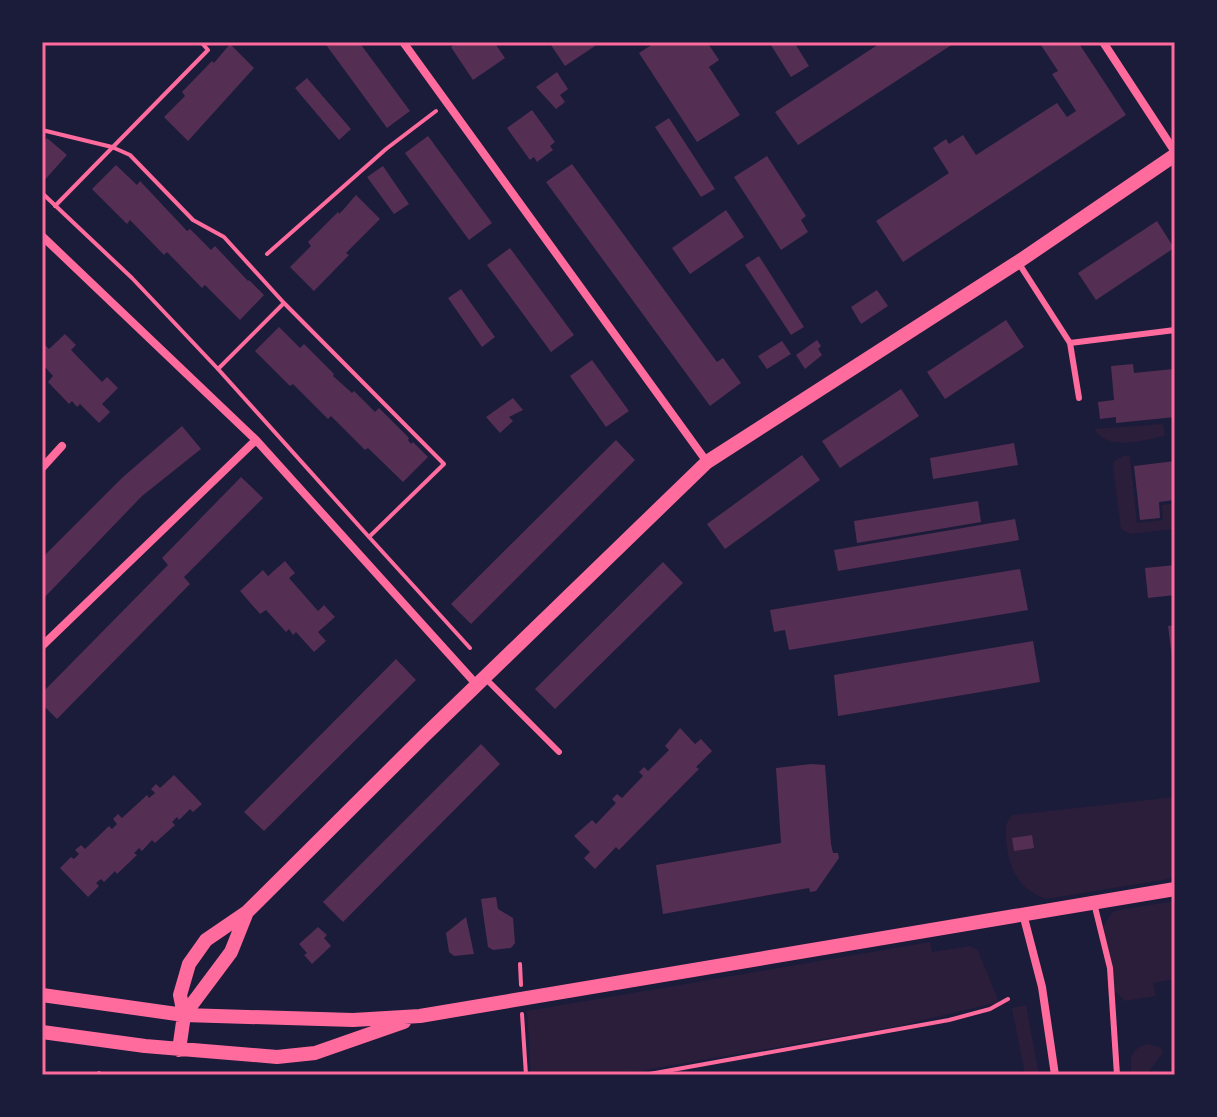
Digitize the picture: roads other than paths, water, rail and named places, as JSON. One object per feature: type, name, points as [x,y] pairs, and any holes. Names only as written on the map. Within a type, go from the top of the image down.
[{"type":"street","points":[[403,42],[707,462]]},
{"type":"street","points":[[179,1050],[184,1015],[180,995],[189,964],[206,940],[247,912],[707,462],[1018,262],[1175,153],[1103,42]]},
{"type":"street","points":[[42,236],[256,440],[481,681]]},
{"type":"street","points":[[42,646],[256,440]]},
{"type":"street","points":[[42,468],[62,446]]},
{"type":"street","points":[[42,995],[184,1015],[353,1020],[420,1016],[1175,889]]},
{"type":"street","points":[[184,1015],[231,952],[247,912]]},
{"type":"street","points":[[1023,914],[1042,987],[1055,1075]]},
{"type":"street","points":[[42,1032],[179,1050],[277,1057],[315,1053],[420,1016]]},
{"type":"lane","points":[[1018,262],[1070,343],[1079,398]]},
{"type":"lane","points":[[1070,343],[1175,330]]},
{"type":"lane","points":[[481,681],[559,752]]},
{"type":"lane","points":[[1094,903],[1110,968],[1117,1075]]}]
